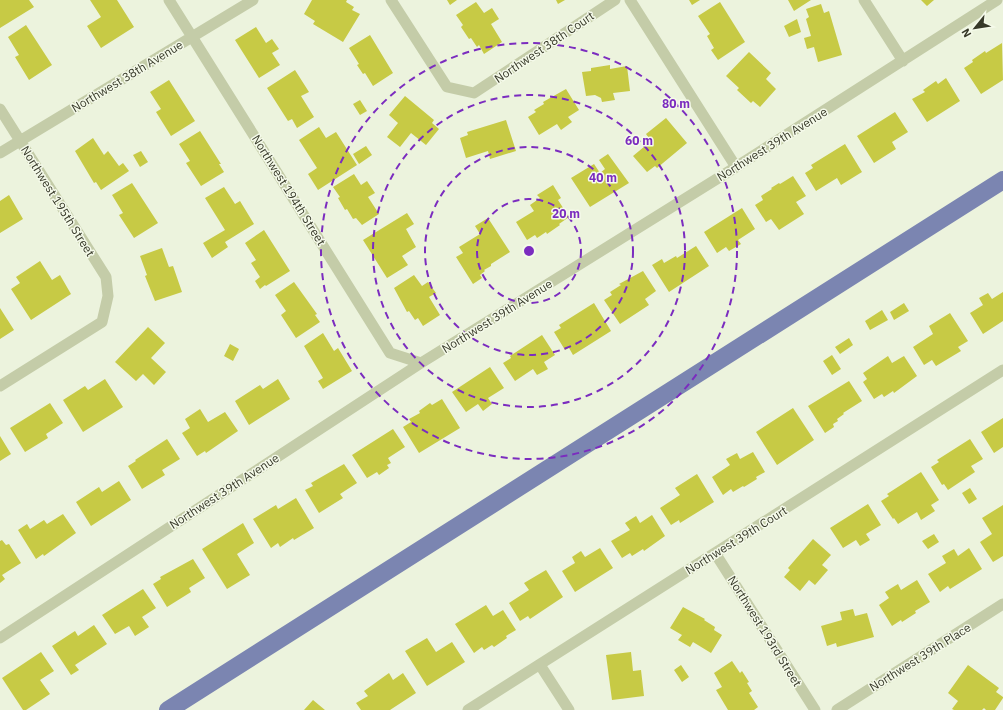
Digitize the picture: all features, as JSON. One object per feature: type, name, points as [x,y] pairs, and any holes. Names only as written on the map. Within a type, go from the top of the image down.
[{"type":"street","name":"Northwest 194th Street","points":[[169,0],[193,36],[390,353],[421,364]]},
{"type":"street","name":"Northwest 38th Avenue","points":[[0,153],[254,0]]},
{"type":"street","name":"Northwest 38th Court","points":[[391,0],[447,87],[474,93],[615,0]]},
{"type":"street","points":[[630,0],[736,167]]},
{"type":"street","points":[[864,0],[903,62]]},
{"type":"street","name":"Northwest 39th Avenue","points":[[0,638],[421,364],[903,62],[997,0]]},
{"type":"street","name":"Northwest 195th Street","points":[[0,109],[106,277],[108,296],[102,322],[0,386]]},
{"type":"street","name":"Northwest 39th Court","points":[[468,710],[1003,370]]},
{"type":"street","name":"Northwest 193rd Street","points":[[715,553],[815,710]]},
{"type":"street","name":"Northwest 39th Place","points":[[837,710],[1001,609]]},
{"type":"street","points":[[540,664],[569,710]]},
{"type":"building","points":[[0,0],[29,0],[34,7],[0,28]]},
{"type":"building","points":[[90,0],[117,0],[134,27],[101,48],[87,26],[101,17]]},
{"type":"building","points":[[312,0],[347,0],[346,2],[354,7],[352,10],[360,14],[343,42],[313,24],[315,21],[304,14]]},
{"type":"building","points":[[447,0],[457,0],[450,5]]},
{"type":"building","points":[[556,0],[565,0],[558,4]]},
{"type":"building","points":[[689,0],[700,0],[692,5]]},
{"type":"building","points":[[788,0],[811,0],[794,11]]},
{"type":"building","points":[[921,0],[934,0],[927,6]]},
{"type":"building","points":[[476,2],[484,13],[492,8],[499,19],[491,24],[502,42],[484,54],[479,45],[477,47],[471,38],[469,39],[461,27],[463,25],[456,15]]},
{"type":"building","points":[[720,2],[745,42],[718,60],[711,50],[714,48],[707,36],[710,34],[698,16]]},
{"type":"building","points":[[821,4],[824,13],[829,11],[842,55],[818,62],[814,47],[807,49],[804,38],[811,36],[806,19],[809,17],[806,9]]},
{"type":"building","points":[[797,19],[801,32],[789,37],[784,26]]},
{"type":"building","points":[[26,25],[52,65],[29,80],[15,57],[19,55],[8,37]]},
{"type":"building","points":[[256,27],[266,43],[272,39],[279,49],[272,53],[280,65],[259,78],[235,40]]},
{"type":"building","points":[[370,35],[393,73],[373,86],[365,73],[363,74],[357,65],[359,64],[349,48]]},
{"type":"building","points":[[1002,43],[1003,80],[981,94],[964,68],[985,51],[986,53]]},
{"type":"building","points":[[749,52],[771,73],[766,79],[776,89],[760,107],[753,101],[751,103],[737,90],[739,88],[726,76]]},
{"type":"building","points":[[610,65],[610,69],[627,66],[630,91],[613,93],[615,100],[602,102],[601,98],[595,95],[586,96],[582,72],[591,71],[591,68]]},
{"type":"building","points":[[295,70],[309,92],[301,96],[314,117],[297,128],[292,119],[288,121],[267,88]]},
{"type":"building","points":[[946,78],[960,101],[927,122],[912,99],[925,92],[923,90],[936,81],[938,84]]},
{"type":"building","points":[[169,80],[195,121],[171,136],[156,112],[161,109],[150,92]]},
{"type":"building","points":[[566,89],[579,110],[568,117],[572,122],[561,130],[557,124],[539,135],[528,117],[536,112],[534,110],[544,104],[543,102]]},
{"type":"building","points":[[405,96],[434,120],[432,123],[439,129],[426,145],[411,133],[400,147],[387,137],[398,123],[389,115]]},
{"type":"building","points":[[360,100],[367,111],[360,115],[353,104]]},
{"type":"building","points":[[895,112],[908,132],[892,142],[896,149],[874,163],[857,136]]},
{"type":"building","points":[[666,118],[687,143],[657,168],[655,166],[647,172],[633,156],[651,141],[646,134]]},
{"type":"building","points":[[506,120],[516,151],[490,159],[488,151],[466,158],[460,138],[468,135],[467,132]]},
{"type":"building","points":[[319,127],[326,138],[336,132],[357,165],[318,190],[308,174],[317,168],[299,140]]},
{"type":"building","points":[[200,131],[221,164],[219,164],[224,172],[201,186],[186,163],[190,161],[179,144]]},
{"type":"building","points":[[93,138],[104,155],[108,151],[119,166],[123,163],[129,171],[101,190],[96,182],[94,183],[75,151]]},
{"type":"building","points":[[845,144],[862,172],[841,185],[837,178],[816,191],[805,173],[813,168],[811,165]]},
{"type":"building","points":[[366,146],[372,155],[359,164],[353,154]]},
{"type":"building","points":[[141,151],[148,162],[140,167],[133,155]]},
{"type":"building","points":[[608,154],[629,183],[590,207],[571,178],[594,164],[600,173],[605,169],[599,160]]},
{"type":"building","points":[[354,174],[361,185],[367,181],[375,193],[368,197],[379,214],[362,225],[356,218],[353,219],[347,209],[345,210],[338,198],[340,197],[333,187]]},
{"type":"building","points":[[793,176],[806,196],[796,202],[804,214],[779,230],[771,219],[766,222],[755,205],[763,200],[761,196],[772,189],[771,188]]},
{"type":"building","points":[[132,183],[158,223],[134,238],[119,215],[123,213],[112,195]]},
{"type":"building","points":[[553,185],[561,198],[558,200],[569,217],[547,234],[546,232],[537,238],[535,235],[527,240],[516,222],[534,211],[530,205],[540,198],[537,195]]},
{"type":"building","points":[[224,187],[235,204],[240,201],[254,224],[225,242],[228,247],[212,258],[203,243],[225,230],[205,198]]},
{"type":"building","points":[[9,195],[23,219],[0,233],[0,201]]},
{"type":"building","points":[[742,208],[755,229],[738,240],[741,244],[729,251],[726,247],[717,253],[704,232]]},
{"type":"building","points":[[407,213],[414,224],[406,229],[416,247],[402,256],[408,265],[387,278],[363,240]]},
{"type":"building","points":[[488,218],[510,252],[484,270],[485,271],[480,275],[482,278],[473,284],[456,257],[463,253],[459,247],[480,234],[475,226]]},
{"type":"building","points":[[264,230],[290,271],[260,289],[255,281],[260,277],[251,263],[256,260],[245,243]]},
{"type":"building","points":[[696,246],[709,266],[669,292],[652,265],[662,259],[664,263],[676,256],[677,258]]},
{"type":"building","points":[[162,248],[169,267],[173,266],[182,292],[155,301],[145,276],[147,275],[140,256]]},
{"type":"building","points":[[40,261],[52,280],[60,275],[71,294],[31,320],[11,289],[20,283],[16,277]]},
{"type":"building","points":[[643,271],[656,291],[645,299],[649,305],[620,324],[604,300],[612,295],[610,292],[621,285],[619,284]]},
{"type":"building","points":[[414,275],[422,286],[428,282],[436,293],[429,297],[440,315],[423,326],[418,318],[415,320],[409,311],[407,312],[394,288]]},
{"type":"building","points":[[294,282],[317,314],[315,315],[320,322],[296,338],[281,315],[286,311],[275,295]]},
{"type":"building","points":[[1003,292],[1003,321],[983,334],[970,313],[983,305],[979,298],[988,293],[992,299]]},
{"type":"building","points":[[594,303],[611,331],[573,355],[569,348],[565,350],[554,332],[561,328],[559,325]]},
{"type":"building","points":[[904,303],[909,311],[894,320],[890,312]]},
{"type":"building","points":[[0,308],[14,330],[0,339]]},
{"type":"building","points":[[882,310],[888,320],[870,330],[865,321]]},
{"type":"building","points":[[950,313],[968,341],[958,347],[961,351],[936,366],[932,360],[924,365],[913,347],[933,334],[929,326]]},
{"type":"building","points":[[148,327],[165,343],[151,358],[166,372],[154,385],[143,374],[136,381],[115,362]]},
{"type":"building","points":[[323,333],[334,351],[338,348],[352,371],[323,389],[318,381],[323,378],[304,346]]},
{"type":"building","points":[[542,335],[555,355],[544,362],[548,369],[537,375],[533,369],[515,381],[503,363],[511,358],[510,356]]},
{"type":"building","points":[[849,338],[853,345],[840,354],[835,347]]},
{"type":"building","points":[[230,344],[239,349],[233,361],[224,356]]},
{"type":"building","points":[[832,355],[841,369],[832,375],[823,361]]},
{"type":"building","points":[[888,356],[892,363],[904,356],[917,376],[894,393],[893,391],[884,397],[882,394],[874,399],[863,382],[867,379],[863,373]]},
{"type":"building","points":[[490,367],[504,388],[488,398],[492,404],[483,411],[478,404],[466,412],[452,392]]},
{"type":"building","points":[[105,379],[123,407],[83,432],[63,400],[85,386],[88,390]]},
{"type":"building","points":[[278,379],[290,399],[249,425],[235,401],[260,385],[263,389]]},
{"type":"building","points":[[849,381],[862,401],[843,413],[844,414],[837,419],[838,421],[833,424],[834,427],[825,433],[808,406]]},
{"type":"building","points":[[442,399],[460,428],[419,453],[403,427],[411,422],[409,419],[420,413],[419,411],[430,403],[432,405]]},
{"type":"building","points":[[50,403],[63,423],[46,434],[48,438],[25,452],[10,428]]},
{"type":"building","points":[[793,408],[814,440],[777,465],[756,432]]},
{"type":"building","points":[[200,409],[208,422],[225,412],[238,431],[206,453],[205,451],[197,456],[182,433],[190,428],[185,419]]},
{"type":"building","points":[[1003,418],[1003,447],[994,453],[981,432]]},
{"type":"building","points":[[393,429],[405,447],[388,458],[391,463],[387,465],[389,468],[379,475],[377,472],[367,478],[352,455]]},
{"type":"building","points":[[0,436],[11,454],[0,461]]},
{"type":"building","points":[[167,439],[180,459],[162,470],[165,475],[142,489],[128,466]]},
{"type":"building","points":[[970,439],[983,459],[971,466],[975,472],[948,490],[944,484],[942,485],[931,467],[939,462],[937,460]]},
{"type":"building","points":[[753,452],[765,472],[744,487],[743,486],[733,492],[731,489],[723,495],[712,477],[730,465],[726,459],[737,453],[740,459]]},
{"type":"building","points":[[344,464],[357,483],[340,494],[343,498],[319,513],[305,490],[313,486],[311,483]]},
{"type":"building","points":[[921,472],[939,500],[931,505],[935,511],[921,520],[917,512],[898,524],[881,501],[889,496],[887,494]]},
{"type":"building","points":[[697,474],[714,502],[680,523],[679,520],[671,525],[660,508],[680,495],[675,488]]},
{"type":"building","points":[[119,481],[131,500],[91,526],[76,502],[99,487],[102,492]]},
{"type":"building","points":[[970,488],[977,499],[969,504],[962,493]]},
{"type":"building","points":[[296,498],[314,528],[294,540],[293,538],[280,547],[278,543],[271,548],[253,519],[276,505],[278,509]]},
{"type":"building","points":[[868,504],[881,525],[866,534],[870,540],[860,546],[856,540],[843,548],[830,528]]},
{"type":"building","points":[[1003,505],[1003,556],[993,562],[980,542],[992,534],[982,518]]},
{"type":"building","points":[[63,514],[76,533],[44,556],[43,554],[36,559],[18,530],[27,524],[30,529],[44,520],[47,524]]},
{"type":"building","points":[[652,515],[665,536],[644,551],[643,549],[632,556],[630,553],[622,558],[611,541],[630,530],[625,523],[636,516],[640,523]]},
{"type":"building","points":[[243,523],[254,543],[237,554],[250,575],[227,589],[202,549]]},
{"type":"building","points":[[934,534],[939,542],[928,549],[922,541]]},
{"type":"building","points":[[813,539],[831,555],[822,565],[828,570],[815,585],[809,580],[800,591],[784,577],[790,570],[788,568]]},
{"type":"building","points":[[2,540],[6,545],[9,544],[21,563],[2,575],[5,579],[0,583],[0,541]]},
{"type":"building","points":[[600,548],[613,568],[575,592],[562,571],[575,563],[572,557],[581,551],[585,557]]},
{"type":"building","points":[[969,548],[982,569],[950,589],[948,586],[940,592],[928,574],[946,563],[942,556],[954,549],[958,556]]},
{"type":"building","points":[[193,559],[205,578],[189,588],[191,592],[167,607],[153,584],[161,579],[160,577]]},
{"type":"building","points":[[546,570],[563,597],[530,619],[528,616],[520,621],[509,603],[529,590],[524,583]]},
{"type":"building","points":[[917,580],[930,602],[915,611],[916,613],[902,622],[901,620],[892,626],[879,605],[889,598],[885,592],[898,584],[901,590]]},
{"type":"building","points":[[143,589],[156,608],[142,617],[149,627],[135,636],[129,626],[115,634],[102,615]]},
{"type":"building","points":[[486,605],[493,616],[503,610],[516,630],[506,636],[507,638],[494,647],[492,645],[484,650],[482,647],[474,653],[455,624]]},
{"type":"building","points":[[683,607],[705,619],[704,620],[715,627],[714,630],[722,635],[711,653],[693,642],[690,647],[678,640],[682,635],[670,628]]},
{"type":"building","points":[[853,609],[855,616],[867,613],[874,637],[837,647],[836,643],[827,646],[821,626],[842,620],[840,612]]},
{"type":"building","points":[[94,625],[107,644],[75,665],[79,670],[71,675],[52,646],[75,631],[78,636]]},
{"type":"building","points":[[427,638],[436,652],[452,642],[465,662],[427,686],[405,651]]},
{"type":"building","points":[[41,652],[54,671],[40,680],[50,694],[26,710],[23,710],[2,678]]},
{"type":"building","points":[[631,652],[633,671],[641,670],[644,696],[612,700],[606,655]]},
{"type":"building","points":[[732,661],[740,673],[742,671],[749,682],[747,683],[752,691],[749,693],[758,707],[754,710],[728,710],[716,690],[722,687],[714,673]]},
{"type":"building","points":[[681,665],[689,677],[682,682],[674,670]]},
{"type":"building","points":[[968,665],[999,688],[996,692],[1003,698],[995,710],[986,710],[984,708],[982,710],[952,709],[958,701],[948,693]]},
{"type":"building","points":[[389,673],[393,680],[403,673],[416,693],[390,710],[361,710],[356,703],[368,696],[364,691]]},
{"type":"building","points":[[313,700],[325,710],[304,710]]},
{"type":"waterway","points":[[168,710],[1003,180]]}]
